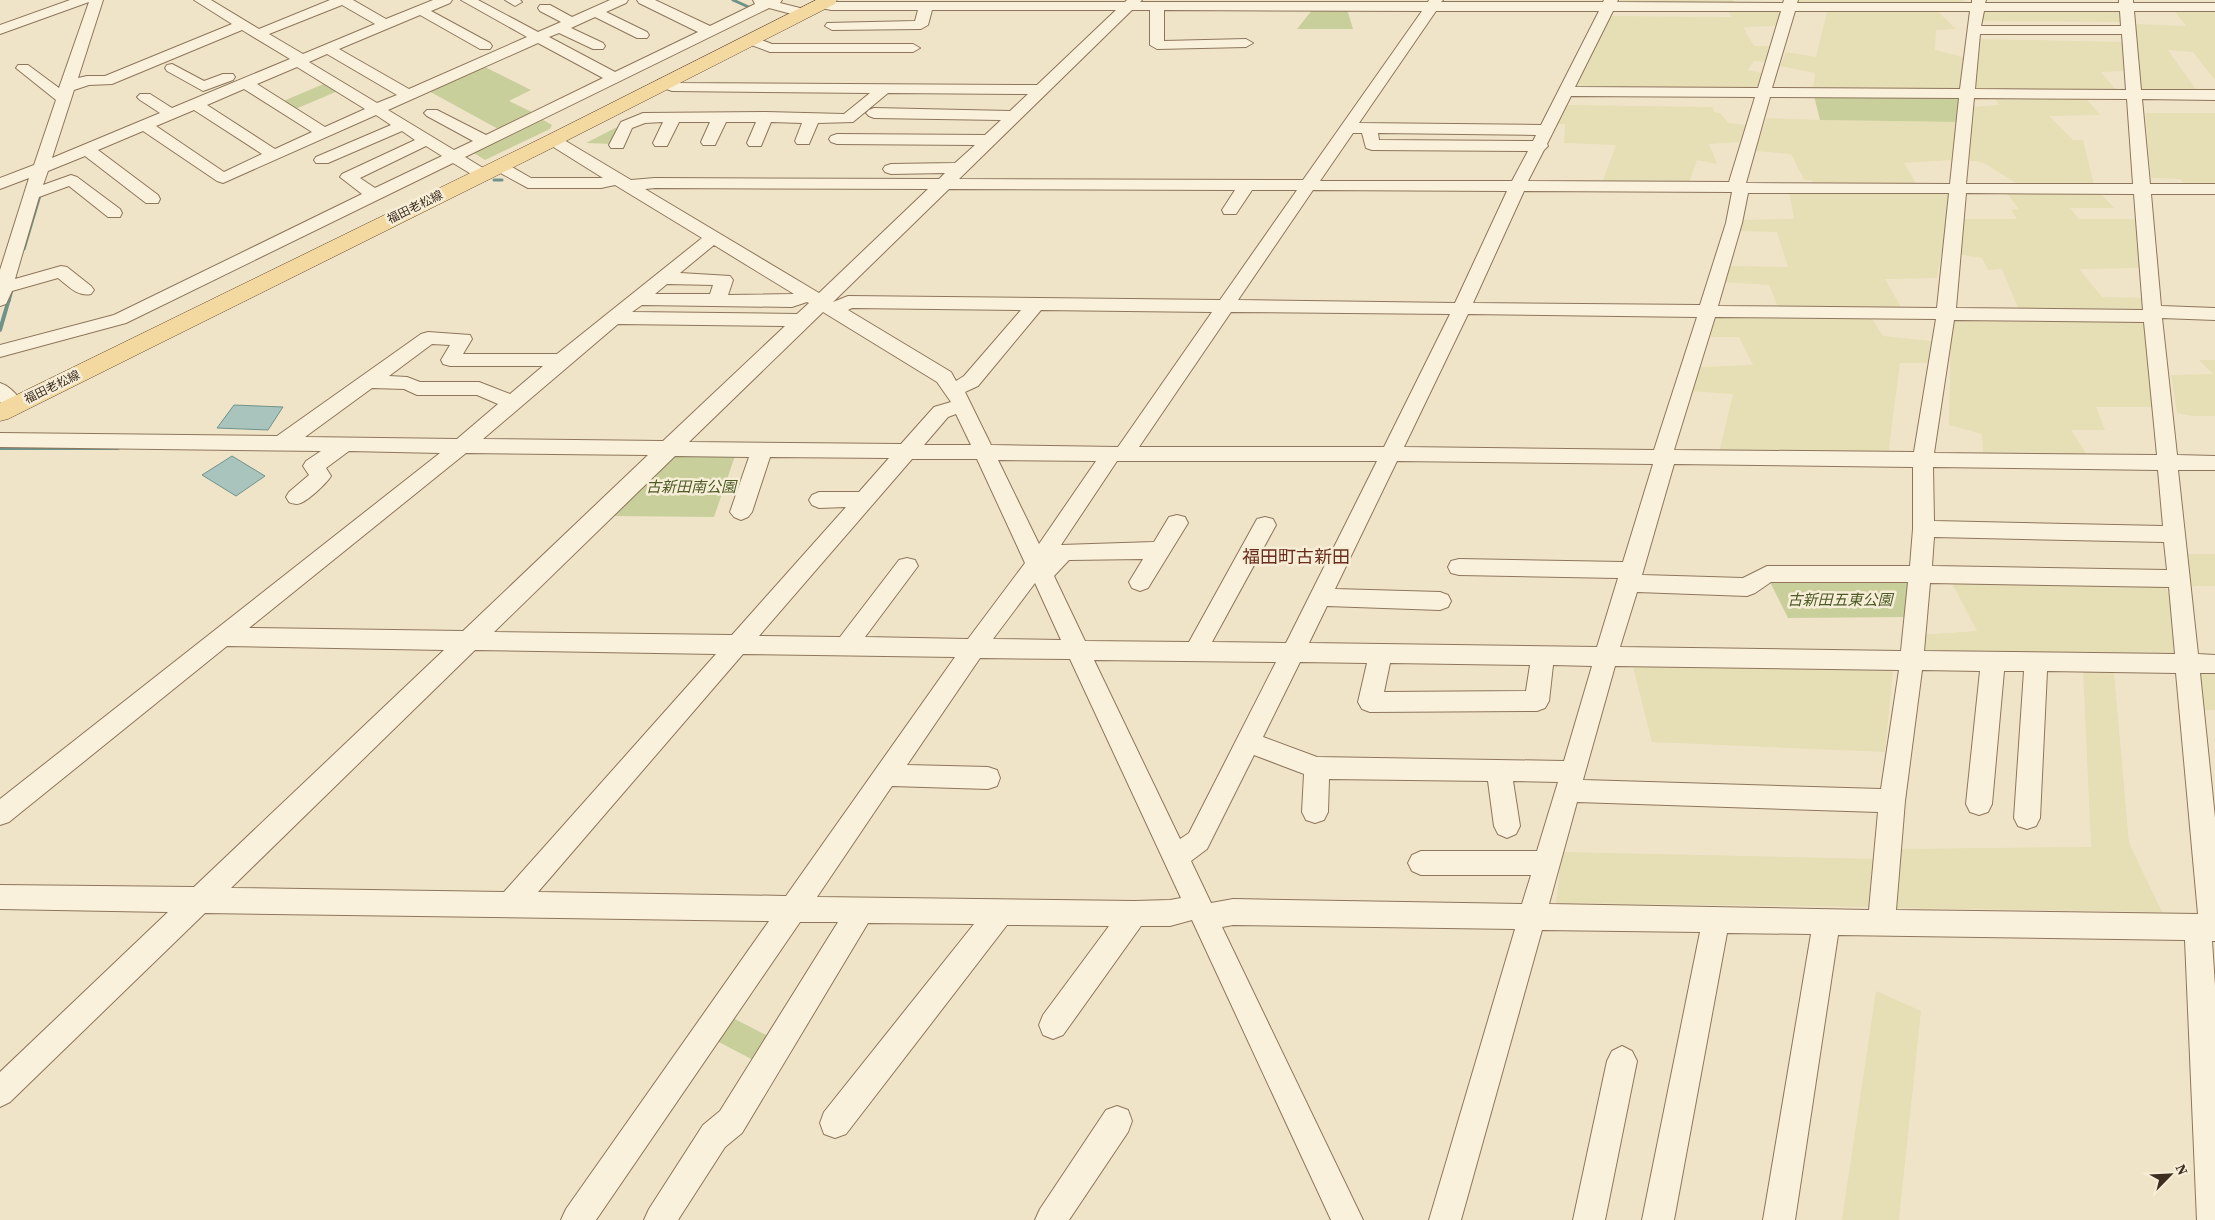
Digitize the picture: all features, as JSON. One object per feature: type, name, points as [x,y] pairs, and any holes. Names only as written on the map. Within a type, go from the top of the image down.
[{"type":"main road","name":"福田老松線","points":[[7,410],[553,140],[825,2]]},
{"type":"street","points":[[0,30],[82,0]]},
{"type":"street","points":[[6,289],[70,90],[96,0]]},
{"type":"street","points":[[201,0],[427,140],[454,155],[528,183],[1519,185],[2215,189]]},
{"type":"street","points":[[258,34],[343,0],[386,25]]},
{"type":"street","points":[[172,68],[207,90],[296,58],[328,49],[445,0]]},
{"type":"street","points":[[468,0],[615,78]]},
{"type":"street","points":[[144,125],[223,178],[621,0]]},
{"type":"street","points":[[644,0],[710,32]]},
{"type":"street","points":[[751,0],[772,2],[803,13]]},
{"type":"street","points":[[0,351],[120,319],[484,140],[772,2]]},
{"type":"street","points":[[825,2],[831,6],[1978,4],[2215,7]]},
{"type":"street","points":[[1176,856],[1198,841],[1294,652],[1462,308],[1519,185],[1609,4]]},
{"type":"street","points":[[1881,915],[1892,801],[1912,655],[1920,574],[1924,528],[1923,460],[1946,313],[1957,187],[1978,4]]},
{"type":"street","points":[[0,1092],[948,183],[960,168],[989,140],[1132,5]]},
{"type":"street","points":[[577,1220],[974,648],[1039,569],[1117,453],[1220,306],[1348,128],[1430,5]]},
{"type":"street","points":[[1445,1220],[1530,913],[1541,864],[1568,777],[1601,656],[1625,592],[1628,574],[1659,458],[1663,452],[1682,390],[1685,387],[1705,311],[1734,223],[1740,191],[1738,186],[1791,5]]},
{"type":"street","points":[[2129,5],[2129,30],[2137,95],[2172,462],[2174,534],[2179,579],[2194,661],[2210,924],[2213,1220]]},
{"type":"street","points":[[832,26],[921,26],[926,6]]},
{"type":"street","points":[[1157,6],[1157,45],[1246,43]]},
{"type":"street","points":[[545,8],[566,25],[598,46]]},
{"type":"street","points":[[420,10],[485,46]]},
{"type":"street","points":[[596,12],[642,34]]},
{"type":"street","points":[[70,90],[87,80],[107,81],[243,25]]},
{"type":"street","points":[[1974,30],[2129,30]]},
{"type":"street","points":[[750,40],[770,48],[913,48]]},
{"type":"street","points":[[328,49],[408,96]]},
{"type":"street","points":[[0,184],[88,150],[245,83],[296,58]]},
{"type":"street","points":[[22,68],[70,90]]},
{"type":"street","points":[[245,83],[324,133]]},
{"type":"street","points":[[664,83],[672,87],[1042,90]]},
{"type":"street","points":[[617,145],[626,125],[643,118],[766,117],[848,119],[884,89]]},
{"type":"street","points":[[900,113],[907,89]]},
{"type":"street","points":[[1567,91],[2215,95]]},
{"type":"street","points":[[145,97],[171,114]]},
{"type":"street","points":[[195,104],[274,155]]},
{"type":"street","points":[[432,113],[484,140]]},
{"type":"street","points":[[874,113],[1016,116]]},
{"type":"street","points":[[709,142],[720,117]]},
{"type":"street","points":[[755,143],[766,117]]},
{"type":"street","points":[[661,143],[673,118]]},
{"type":"street","points":[[802,141],[812,118]]},
{"type":"street","points":[[322,160],[403,125]]},
{"type":"street","points":[[105,126],[120,136]]},
{"type":"street","points":[[1348,128],[1548,130]]},
{"type":"street","points":[[1369,128],[1372,145],[1540,146]]},
{"type":"street","points":[[837,138],[989,140]]},
{"type":"street","points":[[374,195],[348,177],[427,140]]},
{"type":"street","points":[[553,140],[944,377],[958,398],[984,452],[1347,1220]]},
{"type":"street","points":[[88,150],[152,199]]},
{"type":"street","points":[[832,169],[960,168]]},
{"type":"street","points":[[38,192],[71,180],[114,213]]},
{"type":"street","points":[[1230,210],[1247,185]]},
{"type":"street","points":[[0,814],[464,444],[562,360],[714,237]]},
{"type":"street","points":[[6,289],[61,271],[85,290]]},
{"type":"street","points":[[662,278],[724,280],[717,300]]},
{"type":"street","points":[[636,299],[821,303],[2215,314]]},
{"type":"street","points":[[511,904],[942,412],[958,398],[1036,304]]},
{"type":"street","points":[[613,318],[803,320]]},
{"type":"street","points":[[281,444],[428,338],[463,339],[450,360],[562,360]]},
{"type":"street","points":[[369,381],[407,383],[417,388],[479,389],[512,403]]},
{"type":"street","points":[[0,390],[7,410]]},
{"type":"street","points":[[0,440],[281,444],[464,444],[984,452],[1390,454],[2215,463]]},
{"type":"street","points":[[296,497],[321,476],[313,466],[346,444]]},
{"type":"street","points":[[741,512],[762,449]]},
{"type":"street","points":[[819,500],[866,499]]},
{"type":"street","points":[[1140,582],[1177,523]]},
{"type":"street","points":[[1197,648],[1265,525]]},
{"type":"street","points":[[1924,528],[2174,534]]},
{"type":"street","points":[[1039,569],[1064,552],[1160,550]]},
{"type":"street","points":[[846,646],[907,566]]},
{"type":"street","points":[[1459,567],[1628,574],[1747,587],[1766,574],[1920,574],[2179,579]]},
{"type":"street","points":[[1321,596],[1440,600]]},
{"type":"street","points":[[222,637],[1077,650],[1197,648],[1294,652],[1601,656],[1912,655],[2036,661],[2194,661]]},
{"type":"street","points":[[1381,653],[1370,702],[1537,701],[1543,655]]},
{"type":"street","points":[[1978,804],[1993,660]]},
{"type":"street","points":[[2027,818],[2036,661]]},
{"type":"street","points":[[1248,742],[1317,768],[1499,770],[1568,777],[1892,801]]},
{"type":"street","points":[[1314,812],[1317,768]]},
{"type":"street","points":[[1499,770],[1507,826]]},
{"type":"street","points":[[887,775],[988,778]]},
{"type":"street","points":[[1421,863],[1541,864]]},
{"type":"street","points":[[0,897],[861,908],[1134,914],[1202,911],[1530,913],[1827,921],[1881,915],[2210,924]]},
{"type":"street","points":[[660,1220],[714,1136],[731,1122],[861,908]]},
{"type":"street","points":[[835,1123],[1001,911]]},
{"type":"street","points":[[1053,1025],[1134,914]]},
{"type":"street","points":[[1658,1220],[1716,919]]},
{"type":"street","points":[[1779,1220],[1827,921]]},
{"type":"street","points":[[1589,1220],[1622,1061]]},
{"type":"street","points":[[1051,1220],[1116,1121]]},
{"type":"shaded area","points":[[1614,0],[1734,0],[1733,3],[1612,4]]},
{"type":"shaded area","points":[[1799,0],[1963,0],[1967,4],[1798,4]]},
{"type":"shaded area","points":[[1828,8],[1936,10],[1956,29],[1936,30],[1935,50],[1963,57],[1961,90],[1813,90],[1815,73],[1780,66],[1786,52],[1816,57]]},
{"type":"shaded area","points":[[1981,8],[2123,8],[2123,22],[1978,21]]},
{"type":"shaded area","points":[[1726,9],[1783,9],[1775,26],[1743,27],[1754,46],[1770,46],[1765,62],[1754,61],[1748,70],[1765,74],[1760,90],[1573,89],[1608,16],[1732,17]]},
{"type":"shaded area","points":[[2173,9],[2215,9],[2215,80],[2193,52],[2168,50],[2199,94],[2141,93],[2135,24],[2186,26]]},
{"type":"shaded area","points":[[1980,39],[2123,42],[2127,71],[2101,72],[2118,92],[1972,91]]},
{"type":"shaded area","points":[[1995,98],[2086,98],[2100,115],[2049,116],[2073,140],[2083,140],[2094,185],[2018,184],[1982,162],[1970,161],[1971,107],[1999,105]]},
{"type":"shaded area","points":[[1565,105],[1713,107],[1714,112],[1720,113],[1728,123],[1747,125],[1739,142],[1709,144],[1717,164],[1697,160],[1689,183],[1601,185],[1616,145],[1564,143],[1565,124],[1555,124]]},
{"type":"shaded area","points":[[2145,113],[2215,113],[2215,186],[2187,186],[2180,179],[2151,178]]},
{"type":"shaded area","points":[[1767,118],[1960,122],[1953,160],[1904,163],[1917,185],[1813,184],[1812,180],[1804,180],[1791,154],[1755,151]]},
{"type":"shaded area","points":[[1789,190],[1947,191],[1952,194],[1937,278],[1885,279],[1902,309],[1778,307],[1769,285],[1721,282],[1726,266],[1788,267],[1777,232],[1738,231],[1742,220],[1794,219]]},
{"type":"shaded area","points":[[2006,192],[2101,194],[2114,208],[2070,208],[2079,219],[2140,219],[2143,268],[2079,269],[2102,297],[2148,298],[2146,311],[2018,308],[2002,269],[1988,270],[1982,258],[1957,254],[1962,219],[2017,219],[2011,210],[2019,209]]},
{"type":"shaded area","points":[[1715,316],[1871,317],[1883,336],[1931,341],[1929,363],[1900,363],[1888,455],[1719,453],[1733,394],[1690,391],[1701,367],[1753,365],[1739,337],[1707,337]]},
{"type":"shaded area","points":[[1951,316],[2149,317],[2155,407],[2096,407],[2105,430],[2071,430],[2088,456],[1983,454],[1982,434],[1949,425]]},
{"type":"shaded area","points":[[2199,360],[2215,360],[2215,416],[2192,416],[2177,413],[2171,375],[2213,374]]},
{"type":"shaded area","points":[[2186,554],[2215,554],[2215,586],[2190,586]]},
{"type":"shaded area","points":[[1952,583],[2165,587],[2177,608],[2177,654],[1917,652],[1918,635],[1977,631]]},
{"type":"shaded area","points":[[1632,663],[1893,670],[1885,752],[1652,742]]},
{"type":"shaded area","points":[[2083,667],[2114,673],[2129,843],[2162,912],[1891,908],[1896,849],[2091,847]]},
{"type":"shaded area","points":[[2199,667],[2215,667],[2215,710],[2204,710]]},
{"type":"shaded area","points":[[1562,852],[1878,859],[1873,907],[1556,903]]},
{"type":"shaded area","points":[[1876,991],[1921,1011],[1899,1220],[1842,1220]]},
{"type":"green space","points":[[1313,9],[1347,9],[1353,29],[1297,29]]},
{"type":"green space","points":[[481,65],[531,90],[509,101],[532,112],[532,116],[500,130],[425,89]]},
{"type":"green space","points":[[326,83],[338,91],[293,110],[281,102]]},
{"type":"green space","points":[[1814,96],[1962,97],[1960,122],[1820,120]]},
{"type":"green space","points":[[543,120],[552,125],[550,129],[485,160],[474,153]]},
{"type":"green space","points":[[623,124],[613,144],[586,143]]},
{"type":"green space","name":"古新田南公園","points":[[676,454],[735,456],[714,517],[613,516]]},
{"type":"green space","name":"古新田五東公園","points":[[1769,580],[1912,580],[1907,617],[1788,618]]},
{"type":"green space","points":[[731,1017],[772,1038],[757,1062],[715,1040]]},
{"type":"water","points":[[234,405],[283,407],[268,430],[217,428]]},
{"type":"water","points":[[232,456],[265,476],[236,496],[202,475]]},
{"type":"waterway","points":[[733,0],[753,9]]},
{"type":"waterway","points":[[494,180],[502,180]]},
{"type":"waterway","points":[[24,249],[41,192]]},
{"type":"waterway","points":[[9,301],[12,290]]},
{"type":"waterway","points":[[0,330],[9,299]]},
{"type":"waterway","points":[[0,448],[118,448]]},
{"type":"district","name":"福田町古新田","points":[[1296,556]]}]
